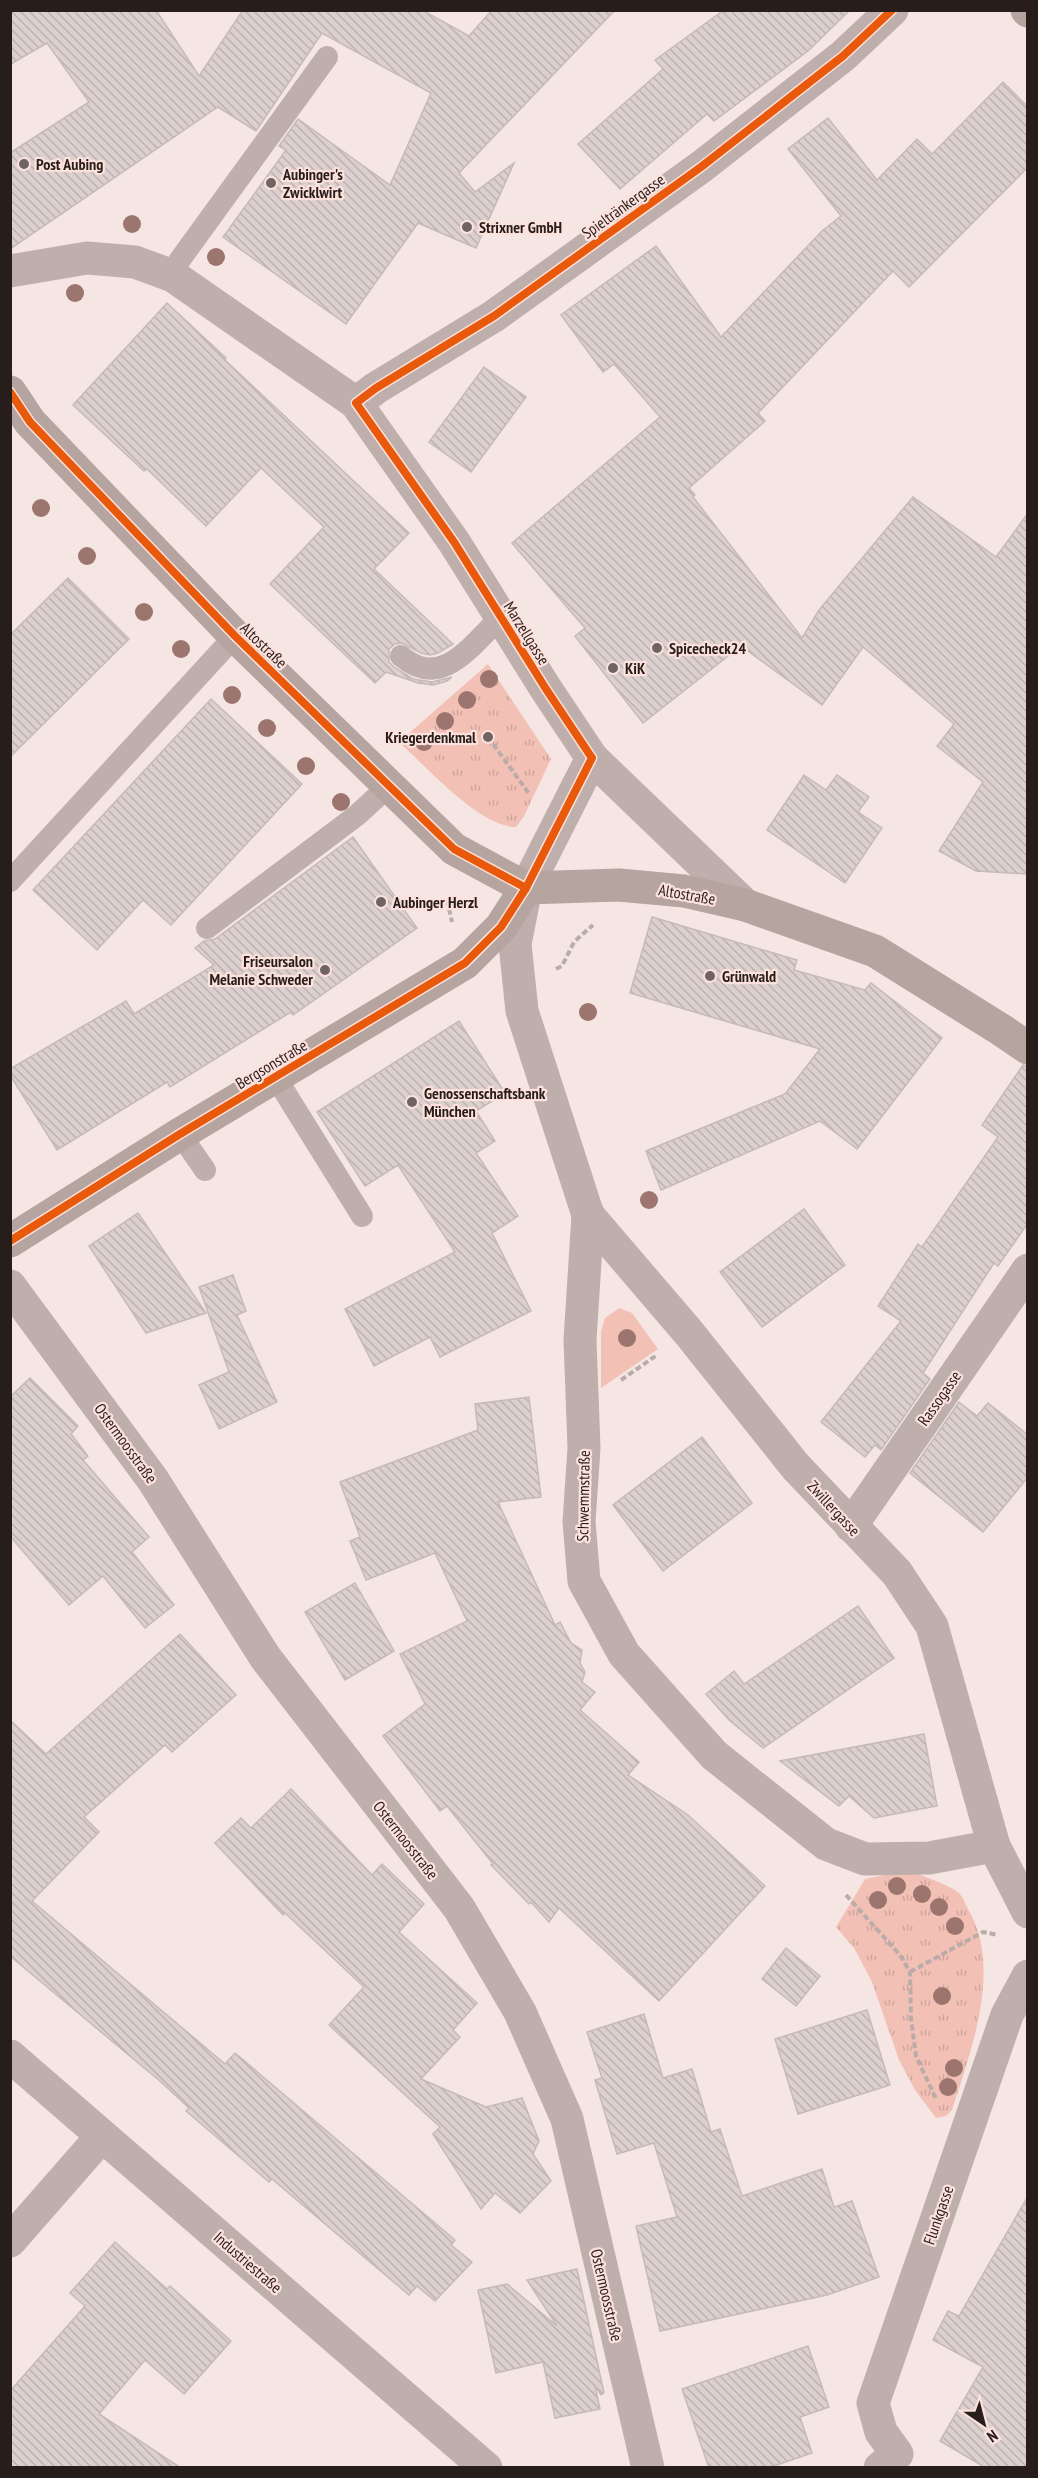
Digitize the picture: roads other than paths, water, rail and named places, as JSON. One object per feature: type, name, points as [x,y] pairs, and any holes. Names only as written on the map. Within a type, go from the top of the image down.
[{"type":"main road","name":"Altostraße","points":[[10,392],[30,422],[235,636],[390,784],[454,849],[526,888],[619,885],[684,891],[746,905],[875,951],[1028,1048]]},
{"type":"main road","name":"Bergsonstraße","points":[[10,1241],[180,1134],[465,963],[501,927],[526,888]]},
{"type":"street","name":"Spieltränkergasse","points":[[356,403],[376,388],[494,315],[700,166],[843,56],[892,10]]},
{"type":"street","name":"Marzellgasse","points":[[10,271],[87,258],[135,262],[173,276],[356,403],[454,542],[592,758],[746,905]]},
{"type":"street","points":[[526,888],[592,758]]},
{"type":"street","name":"Schwemmstraße","points":[[526,888],[515,944],[522,1011],[588,1215],[580,1340],[584,1448],[579,1522],[584,1581],[624,1654],[714,1755],[826,1844],[865,1859],[929,1858],[994,1846]]},
{"type":"street","name":"Zwillergasse","points":[[588,1215],[689,1333],[796,1467],[897,1573],[932,1626],[994,1846]]},
{"type":"street","name":"Rassogasse","points":[[851,1526],[1028,1270]]},
{"type":"street","name":"Ostermoosstraße","points":[[10,1286],[153,1480],[265,1657],[459,1908],[520,2012],[567,2119],[648,2468]]},
{"type":"street","points":[[994,1846],[1028,1912]]},
{"type":"street","name":"Flunkgasse","points":[[895,2463],[881,2432],[873,2403],[1007,2015],[1028,1976]]},
{"type":"street","name":"Industriestraße","points":[[10,2056],[486,2468]]},
{"type":"street","points":[[10,2241],[102,2136]]},
{"type":"lane","points":[[173,276],[179,261],[327,57]]},
{"type":"lane","points":[[401,656],[421,669],[433,670],[447,666],[501,617]]},
{"type":"lane","points":[[10,881],[235,636]]},
{"type":"lane","points":[[207,928],[356,816],[390,784]]},
{"type":"lane","points":[[276,1078],[362,1216]]},
{"type":"lane","points":[[180,1134],[205,1170]]},
{"type":"place","name":"Post Aubing","points":[[24,164]]},
{"type":"place","name":"Aubinger's Zwicklwirt","points":[[271,183]]},
{"type":"place","name":"Strixner GmbH","points":[[467,227]]},
{"type":"place","name":"Spicecheck24","points":[[657,648]]},
{"type":"place","name":"KiK","points":[[613,668]]},
{"type":"place","name":"Kriegerdenkmal","points":[[488,737]]},
{"type":"place","name":"Aubinger Herzl","points":[[381,902]]},
{"type":"place","name":"Friseursalon Melanie Schweder","points":[[325,970]]},
{"type":"place","name":"Grünwald","points":[[710,976]]},
{"type":"place","name":"Genossenschaftsbank München","points":[[412,1102]]}]
